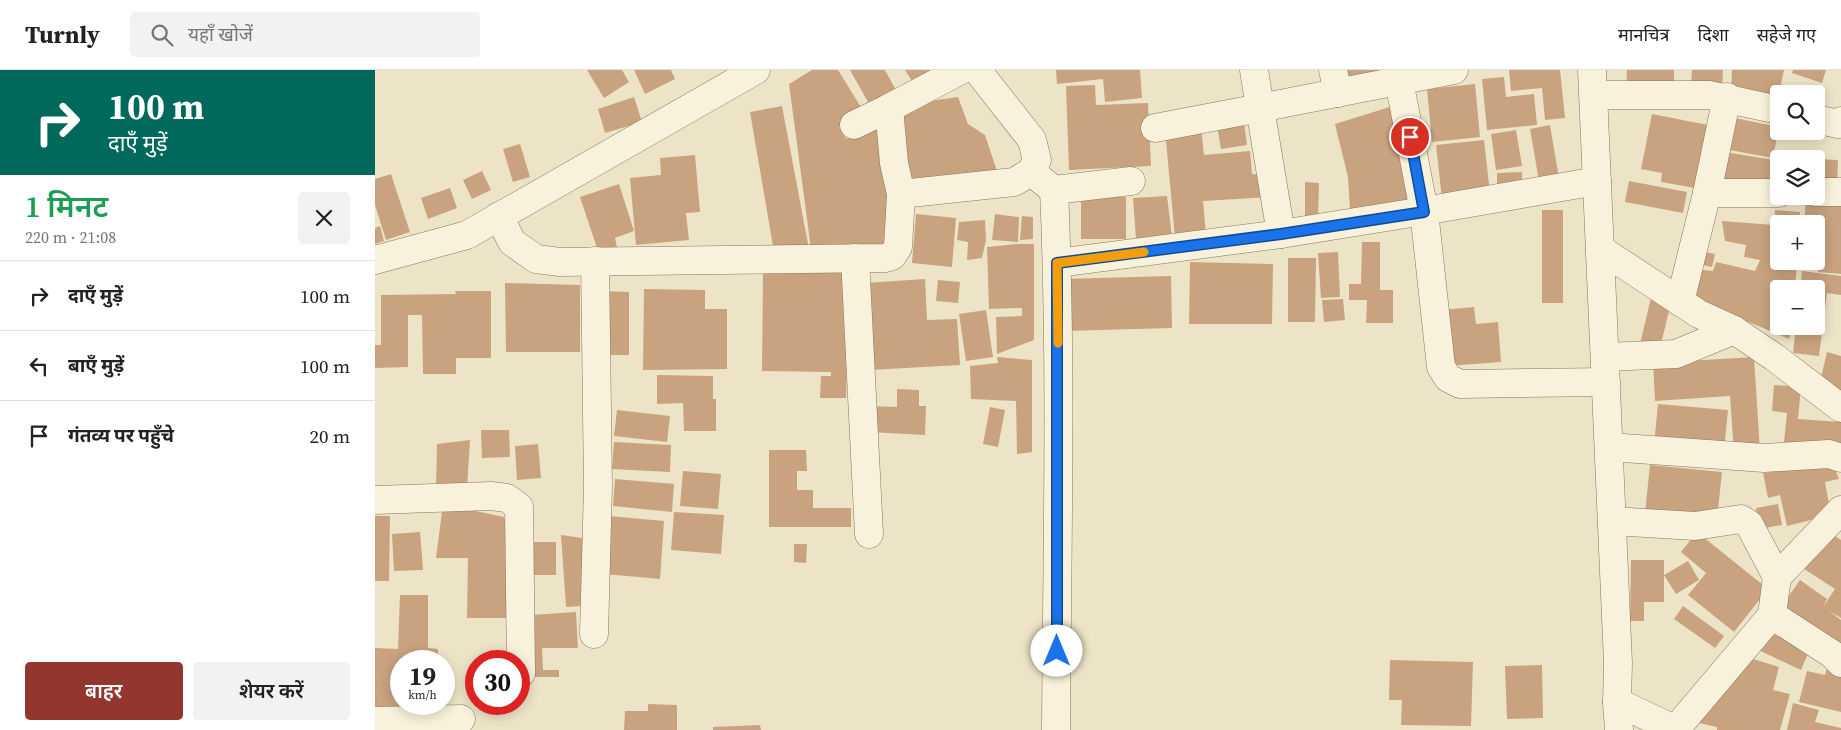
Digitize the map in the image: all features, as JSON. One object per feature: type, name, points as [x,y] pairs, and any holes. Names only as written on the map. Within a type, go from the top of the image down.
[{"type":"street","points":[[375,260],[467,234],[757,70]]},
{"type":"street","points":[[854,125],[961,70]]},
{"type":"street","points":[[901,194],[1014,182],[1031,172],[1037,160],[1032,140],[977,70]]},
{"type":"street","points":[[1254,70],[1281,234]]},
{"type":"street","points":[[1155,128],[1260,108],[1335,81],[1454,70]]},
{"type":"street","points":[[1398,75],[1424,212],[1441,367],[1447,378],[1460,384],[1606,369],[1676,354],[1734,330]]},
{"type":"street","points":[[1619,730],[1617,702],[1618,663],[1593,83],[1709,95],[1770,108]]},
{"type":"street","points":[[1680,302],[1707,193],[1727,98]]},
{"type":"street","points":[[499,216],[512,242],[536,259],[560,262],[885,258],[892,256],[898,246],[901,194],[894,164],[889,108]]},
{"type":"street","points":[[1825,121],[1839,124],[1841,121]]},
{"type":"street","points":[[1031,172],[1054,190],[1131,181]]},
{"type":"street","points":[[1057,263],[1281,234],[1424,212],[1597,181]]},
{"type":"street","points":[[1054,190],[1057,263],[1056,730]]},
{"type":"street","points":[[1707,193],[1770,192]]},
{"type":"street","points":[[1825,192],[1841,192]]},
{"type":"street","points":[[1601,249],[1699,314],[1734,330],[1774,357],[1841,408]]},
{"type":"street","points":[[855,258],[869,534]]},
{"type":"street","points":[[594,634],[598,486],[595,261]]},
{"type":"street","points":[[1609,447],[1764,458],[1829,454],[1841,458]]},
{"type":"street","points":[[375,500],[491,496],[507,498],[519,507],[521,650]]},
{"type":"street","points":[[1777,577],[1841,510]]},
{"type":"street","points":[[1612,521],[1695,526],[1745,520],[1749,524],[1777,577],[1772,615],[1676,730],[1617,702]]},
{"type":"street","points":[[1772,615],[1832,654],[1841,663]]},
{"type":"street","points":[[375,721],[461,719]]},
{"type":"building","points":[[587,70],[622,70],[629,82],[604,98]]},
{"type":"building","points":[[634,70],[671,70],[675,79],[645,94]]},
{"type":"building","points":[[812,70],[838,70],[864,112],[839,127],[846,139],[881,117],[889,184],[887,247],[833,250],[829,244],[811,249],[789,84]]},
{"type":"building","points":[[850,70],[885,70],[898,94],[872,109]]},
{"type":"building","points":[[905,70],[946,70],[917,89]]},
{"type":"building","points":[[1056,70],[1140,70],[1142,98],[1105,102],[1103,79],[1057,84]]},
{"type":"building","points":[[1342,70],[1388,70],[1344,83]]},
{"type":"building","points":[[1509,70],[1560,70],[1565,118],[1545,120],[1542,88],[1511,91]]},
{"type":"building","points":[[1627,70],[1674,70],[1674,89],[1626,89]]},
{"type":"building","points":[[1692,70],[1723,70],[1722,89],[1691,87]]},
{"type":"building","points":[[1732,70],[1784,70],[1781,85],[1770,85],[1770,101],[1731,92]]},
{"type":"building","points":[[1793,70],[1826,70],[1822,83],[1792,73]]},
{"type":"building","points":[[1504,77],[1506,97],[1534,94],[1537,125],[1487,130],[1482,79]]},
{"type":"building","points":[[1475,84],[1480,137],[1432,142],[1427,89]]},
{"type":"building","points":[[1095,85],[1096,105],[1148,103],[1151,166],[1069,170],[1066,86]]},
{"type":"building","points":[[634,97],[642,122],[605,133],[598,109]]},
{"type":"building","points":[[958,97],[968,124],[985,135],[998,174],[907,181],[901,105]]},
{"type":"building","points":[[782,106],[809,249],[774,252],[750,112]]},
{"type":"building","points":[[1393,106],[1410,201],[1350,209],[1348,177],[1335,124]]},
{"type":"building","points":[[1652,114],[1708,125],[1695,188],[1661,182],[1662,173],[1641,169]]},
{"type":"building","points":[[1243,115],[1247,145],[1221,149],[1216,119]]},
{"type":"building","points":[[1730,117],[1770,125],[1770,140],[1776,140],[1775,150],[1770,150],[1770,157],[1724,149]]},
{"type":"building","points":[[1550,125],[1559,178],[1539,181],[1530,129]]},
{"type":"building","points":[[1201,127],[1204,155],[1250,151],[1252,174],[1268,176],[1270,197],[1203,201],[1206,234],[1175,238],[1165,130]]},
{"type":"building","points":[[1516,130],[1522,166],[1496,170],[1491,134]]},
{"type":"building","points":[[1484,140],[1490,193],[1442,199],[1436,145]]},
{"type":"building","points":[[520,144],[530,177],[513,182],[503,149]]},
{"type":"building","points":[[1725,152],[1770,159],[1769,190],[1719,181]]},
{"type":"building","points":[[695,155],[700,212],[686,213],[689,240],[636,245],[630,178],[661,175],[660,158]]},
{"type":"building","points":[[1825,159],[1838,160],[1837,184],[1825,183]]},
{"type":"building","points":[[482,171],[491,190],[472,199],[463,180]]},
{"type":"building","points":[[1522,172],[1522,189],[1497,190],[1497,173]]},
{"type":"building","points":[[391,174],[410,232],[386,240],[375,205],[375,179]]},
{"type":"building","points":[[1629,181],[1687,192],[1683,213],[1625,202]]},
{"type":"building","points":[[1305,182],[1319,183],[1318,217],[1305,218]]},
{"type":"building","points":[[619,184],[634,231],[615,238],[617,247],[599,254],[580,197]]},
{"type":"building","points":[[450,188],[457,208],[428,219],[421,198]]},
{"type":"building","points":[[1167,196],[1172,237],[1136,239],[1133,198]]},
{"type":"building","points":[[1081,197],[1126,197],[1126,239],[1081,239]]},
{"type":"building","points":[[1825,199],[1841,200],[1841,274],[1818,272],[1818,270],[1825,270],[1825,215],[1805,215],[1805,205],[1825,205]]},
{"type":"building","points":[[1542,210],[1563,210],[1563,303],[1542,303]]},
{"type":"building","points":[[1775,210],[1800,212],[1800,215],[1775,215]]},
{"type":"building","points":[[916,214],[956,218],[952,267],[912,263]]},
{"type":"building","points":[[995,214],[1019,217],[1018,242],[992,240]]},
{"type":"building","points":[[1022,216],[1033,217],[1033,239],[1020,240]]},
{"type":"building","points":[[985,220],[986,240],[982,258],[967,260],[968,242],[957,240],[959,222]]},
{"type":"building","points":[[1722,221],[1770,225],[1770,270],[1796,270],[1796,280],[1770,280],[1770,331],[1687,296],[1693,269],[1713,271],[1716,262],[1755,271],[1760,260],[1744,257],[1746,245],[1725,241]]},
{"type":"building","points":[[380,226],[384,241],[375,244],[375,228]]},
{"type":"building","points":[[1362,242],[1380,242],[1380,290],[1393,290],[1393,323],[1366,323],[1367,300],[1349,300],[1349,284],[1361,284]]},
{"type":"building","points":[[1034,244],[1034,340],[997,354],[996,317],[1022,316],[1022,308],[989,309],[987,247]]},
{"type":"building","points":[[1700,251],[1715,254],[1712,267],[1697,264]]},
{"type":"building","points":[[1338,252],[1340,297],[1321,298],[1318,253]]},
{"type":"building","points":[[1288,258],[1316,258],[1315,322],[1288,322]]},
{"type":"building","points":[[1190,262],[1273,264],[1272,324],[1189,324]]},
{"type":"building","points":[[1802,271],[1841,276],[1841,295],[1827,293],[1825,309],[1825,280],[1801,280]]},
{"type":"building","points":[[763,272],[849,273],[846,398],[820,398],[821,376],[831,376],[831,372],[762,371]]},
{"type":"building","points":[[1171,276],[1172,328],[1064,331],[1062,279]]},
{"type":"building","points":[[925,279],[927,320],[957,319],[960,365],[870,370],[865,283]]},
{"type":"building","points":[[938,280],[960,282],[958,303],[936,301]]},
{"type":"building","points":[[505,283],[580,285],[580,352],[506,352]]},
{"type":"building","points":[[644,289],[705,290],[705,309],[727,309],[727,369],[643,370]]},
{"type":"building","points":[[455,291],[491,291],[491,358],[456,358],[456,374],[423,374],[422,315],[408,315],[408,367],[375,368],[375,345],[381,345],[381,295],[456,294]]},
{"type":"building","points":[[601,291],[629,292],[629,355],[600,355]]},
{"type":"building","points":[[1651,298],[1671,303],[1659,352],[1639,348]]},
{"type":"building","points":[[1343,299],[1345,320],[1324,322],[1322,300]]},
{"type":"building","points":[[1474,307],[1476,324],[1498,322],[1501,362],[1447,366],[1442,310]]},
{"type":"building","points":[[986,310],[993,357],[966,361],[959,314]]},
{"type":"building","points":[[1780,335],[1790,335],[1789,339]]},
{"type":"building","points":[[1795,335],[1822,335],[1819,356],[1793,353]]},
{"type":"building","points":[[1827,352],[1841,356],[1841,392],[1819,386]]},
{"type":"building","points":[[997,357],[1032,360],[1032,452],[1017,454],[1016,401],[971,399],[970,366],[998,363]]},
{"type":"building","points":[[1754,357],[1760,452],[1734,454],[1730,396],[1655,401],[1653,363]]},
{"type":"building","points":[[657,375],[713,376],[713,399],[716,399],[716,431],[684,431],[683,403],[657,404]]},
{"type":"building","points":[[1774,385],[1801,387],[1798,419],[1841,422],[1841,447],[1784,442],[1787,413],[1772,411]]},
{"type":"building","points":[[897,389],[919,390],[919,406],[926,406],[925,435],[868,432],[869,406],[897,407]]},
{"type":"building","points":[[1658,404],[1728,410],[1724,451],[1654,445]]},
{"type":"building","points":[[990,407],[1005,410],[998,447],[983,444]]},
{"type":"building","points":[[617,410],[670,416],[667,442],[614,436]]},
{"type":"building","points":[[481,430],[509,430],[510,457],[482,458]]},
{"type":"building","points":[[470,440],[467,488],[436,490],[437,444]]},
{"type":"building","points":[[614,442],[671,445],[670,472],[612,469]]},
{"type":"building","points":[[538,444],[541,478],[517,480],[515,446]]},
{"type":"building","points":[[769,450],[806,450],[807,471],[797,471],[797,490],[813,490],[813,508],[851,508],[851,527],[769,527]]},
{"type":"building","points":[[1833,464],[1839,479],[1825,482],[1831,515],[1787,526],[1780,495],[1768,498],[1763,473]]},
{"type":"building","points":[[1650,465],[1722,472],[1717,519],[1645,513]]},
{"type":"building","points":[[683,471],[721,474],[718,509],[680,506]]},
{"type":"building","points":[[615,479],[674,484],[672,512],[613,506]]},
{"type":"building","points":[[443,504],[504,517],[511,553],[508,618],[467,618],[468,558],[436,558]]},
{"type":"building","points":[[1778,504],[1782,525],[1759,529],[1756,508]]},
{"type":"building","points":[[674,512],[724,515],[721,554],[671,550]]},
{"type":"building","points":[[375,516],[390,516],[389,581],[375,581]]},
{"type":"building","points":[[609,516],[664,521],[660,579],[604,574]]},
{"type":"building","points":[[420,532],[423,570],[394,571],[392,534]]},
{"type":"building","points":[[1697,532],[1768,589],[1734,632],[1688,595],[1706,573],[1681,552]]},
{"type":"building","points":[[1829,532],[1841,540],[1841,618],[1829,611],[1841,620],[1841,657],[1777,613],[1800,580],[1827,599],[1823,607],[1835,589],[1804,569]]},
{"type":"building","points":[[561,535],[583,538],[583,606],[566,607]]},
{"type":"building","points":[[522,542],[556,542],[556,575],[522,575]]},
{"type":"building","points":[[794,544],[807,544],[806,563],[794,562]]},
{"type":"building","points":[[1631,560],[1664,560],[1664,602],[1644,602],[1644,621],[1630,621]]},
{"type":"building","points":[[1688,561],[1699,580],[1676,594],[1664,575]]},
{"type":"building","points":[[400,595],[428,595],[428,648],[438,650],[390,650],[390,708],[375,707],[375,648],[398,649]]},
{"type":"building","points":[[1683,606],[1724,636],[1715,648],[1674,619]]},
{"type":"building","points":[[576,612],[578,648],[542,648],[543,670],[559,670],[559,677],[532,677],[531,615]]},
{"type":"building","points":[[1763,629],[1809,651],[1801,670],[1754,648]]},
{"type":"building","points":[[1747,657],[1779,667],[1773,690],[1790,694],[1780,730],[1717,730],[1717,727],[1699,723]]},
{"type":"building","points":[[1390,660],[1473,662],[1471,726],[1401,725],[1402,700],[1389,700]]},
{"type":"building","points":[[1542,665],[1543,718],[1507,719],[1505,666]]},
{"type":"building","points":[[1827,668],[1841,672],[1841,712],[1799,702],[1807,671],[1825,675]]},
{"type":"building","points":[[1793,703],[1819,710],[1815,722],[1841,728],[1841,730],[1787,730]]},
{"type":"building","points":[[648,704],[677,705],[677,730],[624,730],[625,711],[648,711]]},
{"type":"building","points":[[760,725],[761,730],[713,730],[713,727]]},
{"type":"slow traffic","points":[[1058,343],[1057,263],[1144,252]]},
{"type":"route","points":[[1057,651],[1057,263],[1281,234],[1424,212],[1410,137]]}]
